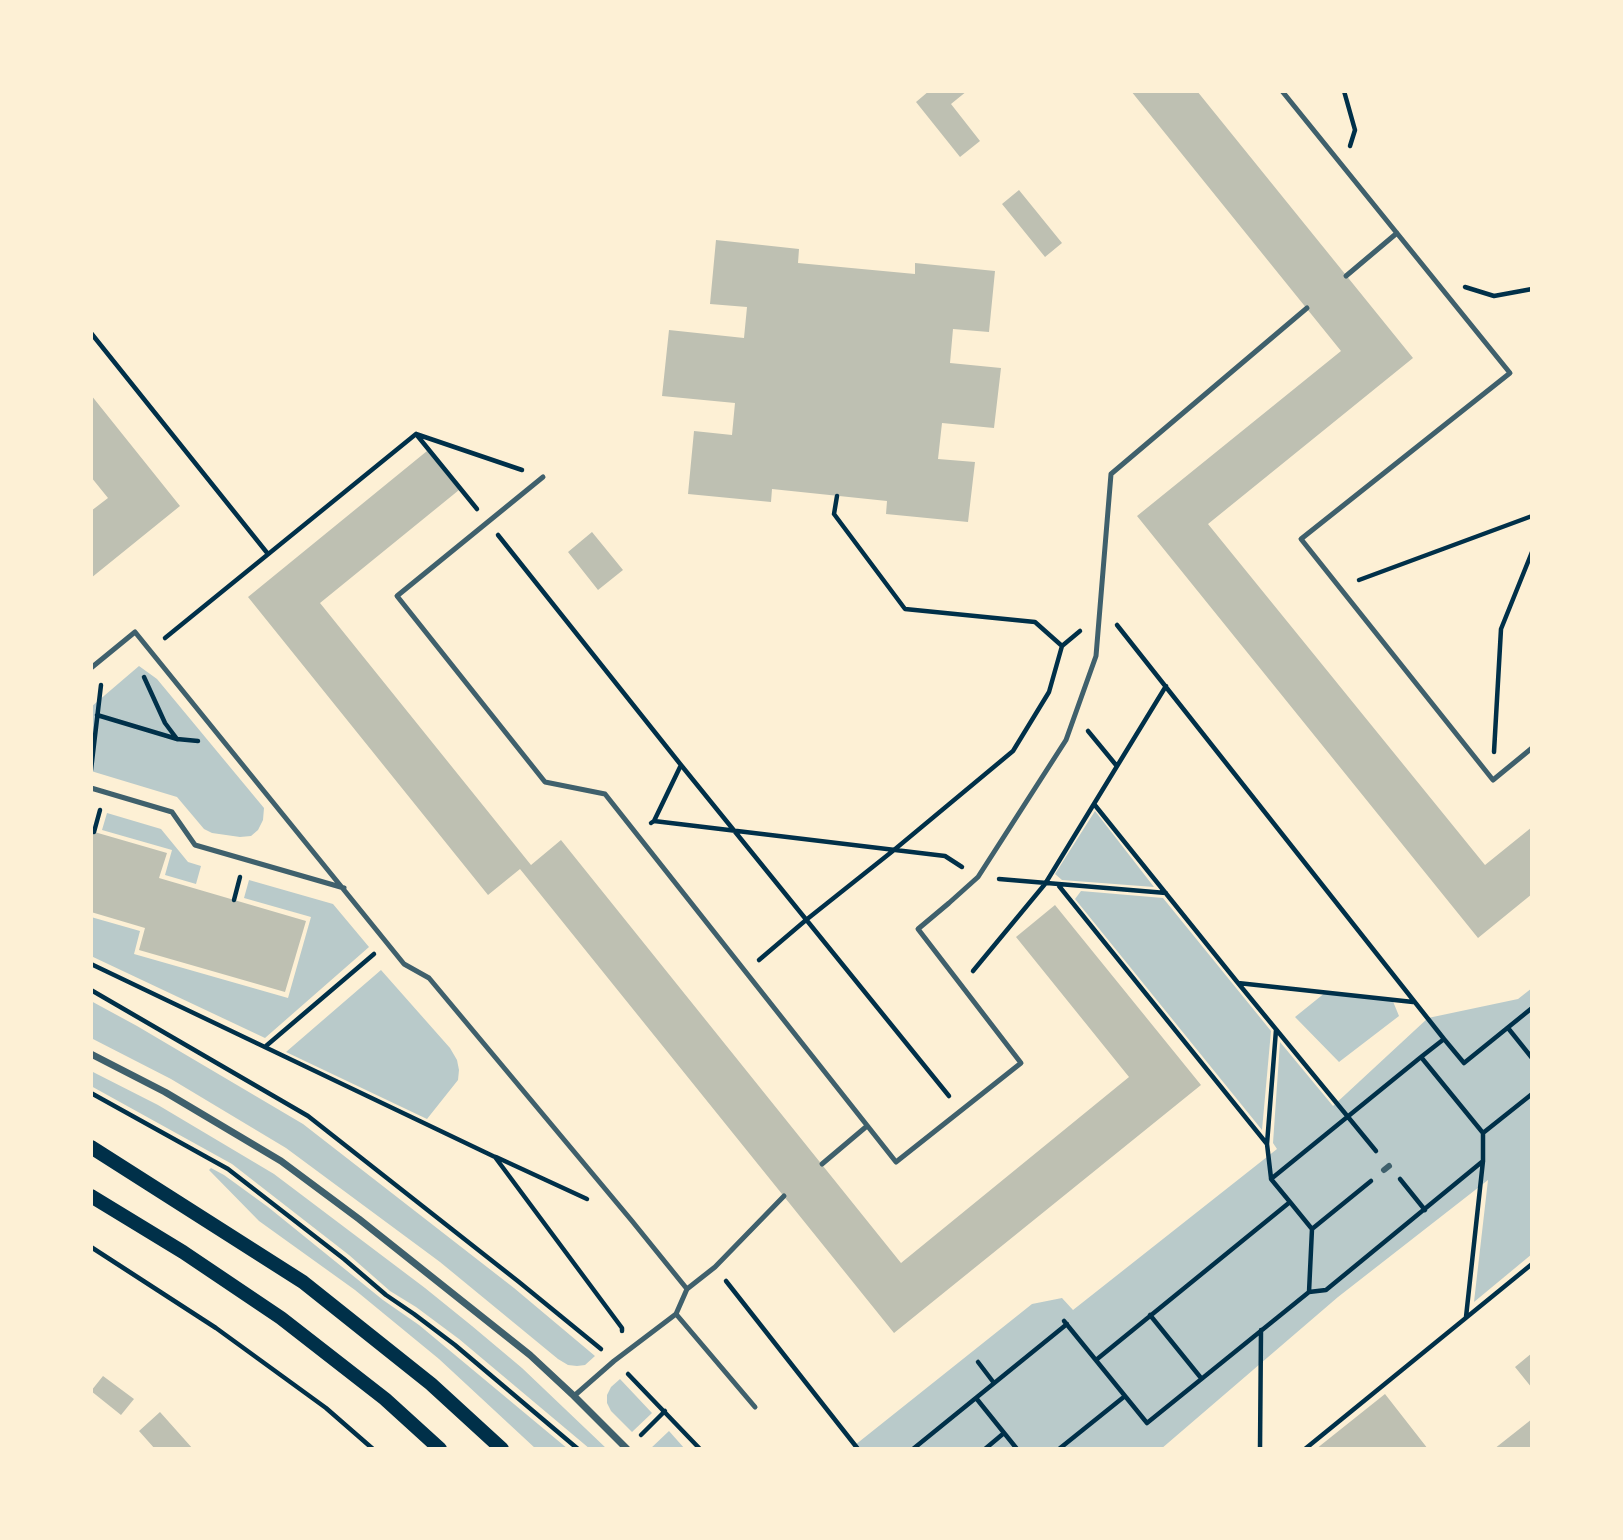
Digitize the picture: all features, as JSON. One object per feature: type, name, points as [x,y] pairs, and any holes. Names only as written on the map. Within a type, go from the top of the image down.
[{"type":"main road","points":[[91,1147],[303,1282],[431,1384],[502,1449]]},
{"type":"main road","points":[[91,1196],[183,1252],[281,1318],[385,1399],[440,1449]]},
{"type":"street","points":[[91,1054],[165,1092],[281,1161],[359,1219],[530,1355],[627,1449]]},
{"type":"lane","points":[[1282,91],[1510,373],[1301,540],[1493,780],[1532,748]]},
{"type":"lane","points":[[1346,276],[1397,233]]},
{"type":"lane","points":[[543,477],[397,596],[545,782],[605,794],[896,1162],[1021,1063],[918,929],[978,877],[1066,740],[1096,656],[1111,474],[1307,308]]},
{"type":"lane","points":[[91,668],[135,632],[404,964],[429,978],[687,1289]]},
{"type":"lane","points":[[91,788],[172,812],[195,845],[344,888]]},
{"type":"lane","points":[[822,1164],[867,1126]]},
{"type":"lane","points":[[574,1396],[614,1361],[676,1314],[687,1289],[715,1267],[784,1196]]},
{"type":"lane","points":[[676,1314],[755,1407]]},
{"type":"path","points":[[1343,167],[1355,130],[1344,91]]},
{"type":"path","points":[[1432,277],[1494,296],[1532,289]]},
{"type":"path","points":[[91,333],[268,554]]},
{"type":"path","points":[[160,642],[416,434]]},
{"type":"path","points":[[416,434],[543,477]]},
{"type":"path","points":[[416,434],[961,1111]]},
{"type":"path","points":[[836,496],[834,514],[905,609],[1035,622],[1062,646]]},
{"type":"path","points":[[1339,587],[1532,516]]},
{"type":"path","points":[[1493,780],[1502,629],[1532,552]]},
{"type":"path","points":[[1101,605],[1464,1063],[1532,1008]]},
{"type":"path","points":[[745,972],[1013,751],[1049,692],[1062,646],[1100,616]]},
{"type":"path","points":[[150,650],[137,660],[165,723],[177,739]]},
{"type":"path","points":[[91,774],[105,656]]},
{"type":"path","points":[[961,985],[1045,884],[1166,686]]},
{"type":"path","points":[[97,715],[177,739],[226,744]]},
{"type":"path","points":[[636,834],[654,821],[681,765]]},
{"type":"path","points":[[1094,804],[1276,1029],[1345,1119]]},
{"type":"path","points":[[654,821],[945,856],[978,877],[1166,893]]},
{"type":"path","points":[[1058,884],[1267,1144]]},
{"type":"path","points":[[266,1046],[387,943]]},
{"type":"path","points":[[91,964],[595,1203]]},
{"type":"path","points":[[1238,983],[1414,1002]]},
{"type":"path","points":[[91,990],[308,1115],[614,1361],[700,1449]]},
{"type":"path","points":[[1508,1028],[1532,1058]]},
{"type":"path","points":[[1276,1029],[1267,1144],[1272,1178],[1312,1229],[1309,1292]]},
{"type":"path","points":[[1272,1178],[1444,1039]]},
{"type":"path","points":[[1421,1057],[1483,1133],[1483,1161],[1466,1318]]},
{"type":"path","points":[[91,1093],[228,1169],[386,1295],[445,1337],[578,1449]]},
{"type":"path","points":[[1483,1133],[1532,1094]]},
{"type":"path","points":[[495,1157],[622,1328],[614,1361]]},
{"type":"path","points":[[915,1448],[1065,1322],[1147,1423],[1309,1292],[1326,1290],[1483,1161]]},
{"type":"path","points":[[1312,1229],[1387,1168]]},
{"type":"path","points":[[1096,1360],[1290,1202]]},
{"type":"path","points":[[91,1247],[216,1328],[326,1408],[373,1449]]},
{"type":"path","points":[[1305,1449],[1532,1264]]},
{"type":"path","points":[[715,1267],[858,1449]]},
{"type":"path","points":[[1150,1315],[1201,1378]]},
{"type":"path","points":[[1260,1449],[1261,1329]]},
{"type":"path","points":[[978,1362],[995,1383]]},
{"type":"path","points":[[1059,1449],[1125,1396]]},
{"type":"path","points":[[976,1398],[1017,1449]]},
{"type":"path","points":[[639,1437],[665,1411]]},
{"type":"path","points":[[985,1449],[1004,1433]]},
{"type":"shaded area","points":[[139,666],[157,679],[264,808],[263,820],[251,836],[212,833],[204,829],[177,797],[91,771],[91,707]]},
{"type":"shaded area","points":[[1095,811],[1154,887],[1062,880],[1055,874]]},
{"type":"shaded area","points":[[107,813],[161,829],[188,862],[201,866],[196,884],[165,875],[172,850],[102,830]]},
{"type":"shaded area","points":[[249,880],[333,904],[369,947],[265,1038],[91,956],[91,917],[140,931],[134,954],[288,998],[311,917],[244,898]]},
{"type":"shaded area","points":[[1081,891],[1163,898],[1271,1031],[1262,1130],[1075,899]]},
{"type":"shaded area","points":[[381,970],[450,1048],[457,1060],[458,1080],[427,1119],[286,1052]]},
{"type":"shaded area","points":[[1532,988],[1532,1254],[1474,1302],[1488,1180],[1338,1297],[1161,1449],[850,1449],[1032,1304],[1062,1298],[1073,1310],[1277,1149],[1273,1143],[1280,1042],[1333,1106],[1428,1018],[1518,999]]},
{"type":"shaded area","points":[[1326,992],[1392,999],[1399,1016],[1339,1062],[1295,1017]]},
{"type":"shaded area","points":[[91,1001],[303,1124],[514,1288],[595,1356],[585,1365],[577,1366],[568,1365],[558,1359],[440,1262],[286,1148],[171,1079],[91,1038]]},
{"type":"shaded area","points":[[91,1071],[158,1105],[274,1174],[472,1326],[522,1368],[607,1449],[590,1449],[459,1339],[390,1291],[349,1255],[232,1164],[91,1086]]},
{"type":"shaded area","points":[[211,1168],[268,1207],[383,1300],[419,1325],[568,1449],[536,1449],[439,1359],[355,1290],[259,1221],[209,1170]]},
{"type":"shaded area","points":[[620,1379],[652,1413],[632,1432],[611,1411],[607,1403],[611,1387]]},
{"type":"shaded area","points":[[669,1431],[685,1449],[650,1449]]},
{"type":"building","points":[[929,91],[967,91],[951,104],[980,141],[960,157],[916,102]]},
{"type":"building","points":[[1131,91],[1197,91],[1413,358],[1208,524],[1485,865],[1532,827],[1532,894],[1478,938],[1137,516],[1341,351]]},
{"type":"building","points":[[1019,190],[1062,243],[1045,257],[1002,204]]},
{"type":"building","points":[[716,240],[799,249],[798,263],[915,274],[915,263],[995,271],[989,332],[953,329],[950,363],[1001,368],[994,428],[942,423],[938,459],[975,462],[968,522],[886,514],[887,501],[772,489],[771,502],[688,494],[694,431],[732,435],[735,403],[662,396],[669,330],[744,338],[747,307],[710,304]]},
{"type":"building","points":[[91,395],[180,506],[91,578],[91,511],[108,498],[91,477]]},
{"type":"building","points":[[427,451],[459,490],[320,603],[531,865],[561,840],[901,1263],[1129,1077],[1016,937],[1055,905],[1201,1085],[894,1333],[520,869],[488,895],[248,597]]},
{"type":"building","points":[[592,532],[623,570],[598,590],[568,552]]},
{"type":"building","points":[[91,831],[167,853],[159,878],[306,921],[285,992],[139,950],[145,928],[91,912]]},
{"type":"building","points":[[1532,1353],[1532,1388],[1515,1367]]},
{"type":"building","points":[[103,1376],[134,1399],[121,1415],[91,1391]]},
{"type":"building","points":[[1385,1394],[1428,1449],[1316,1449]]},
{"type":"building","points":[[160,1412],[193,1449],[155,1449],[139,1431]]},
{"type":"building","points":[[1532,1419],[1532,1449],[1494,1449]]}]
